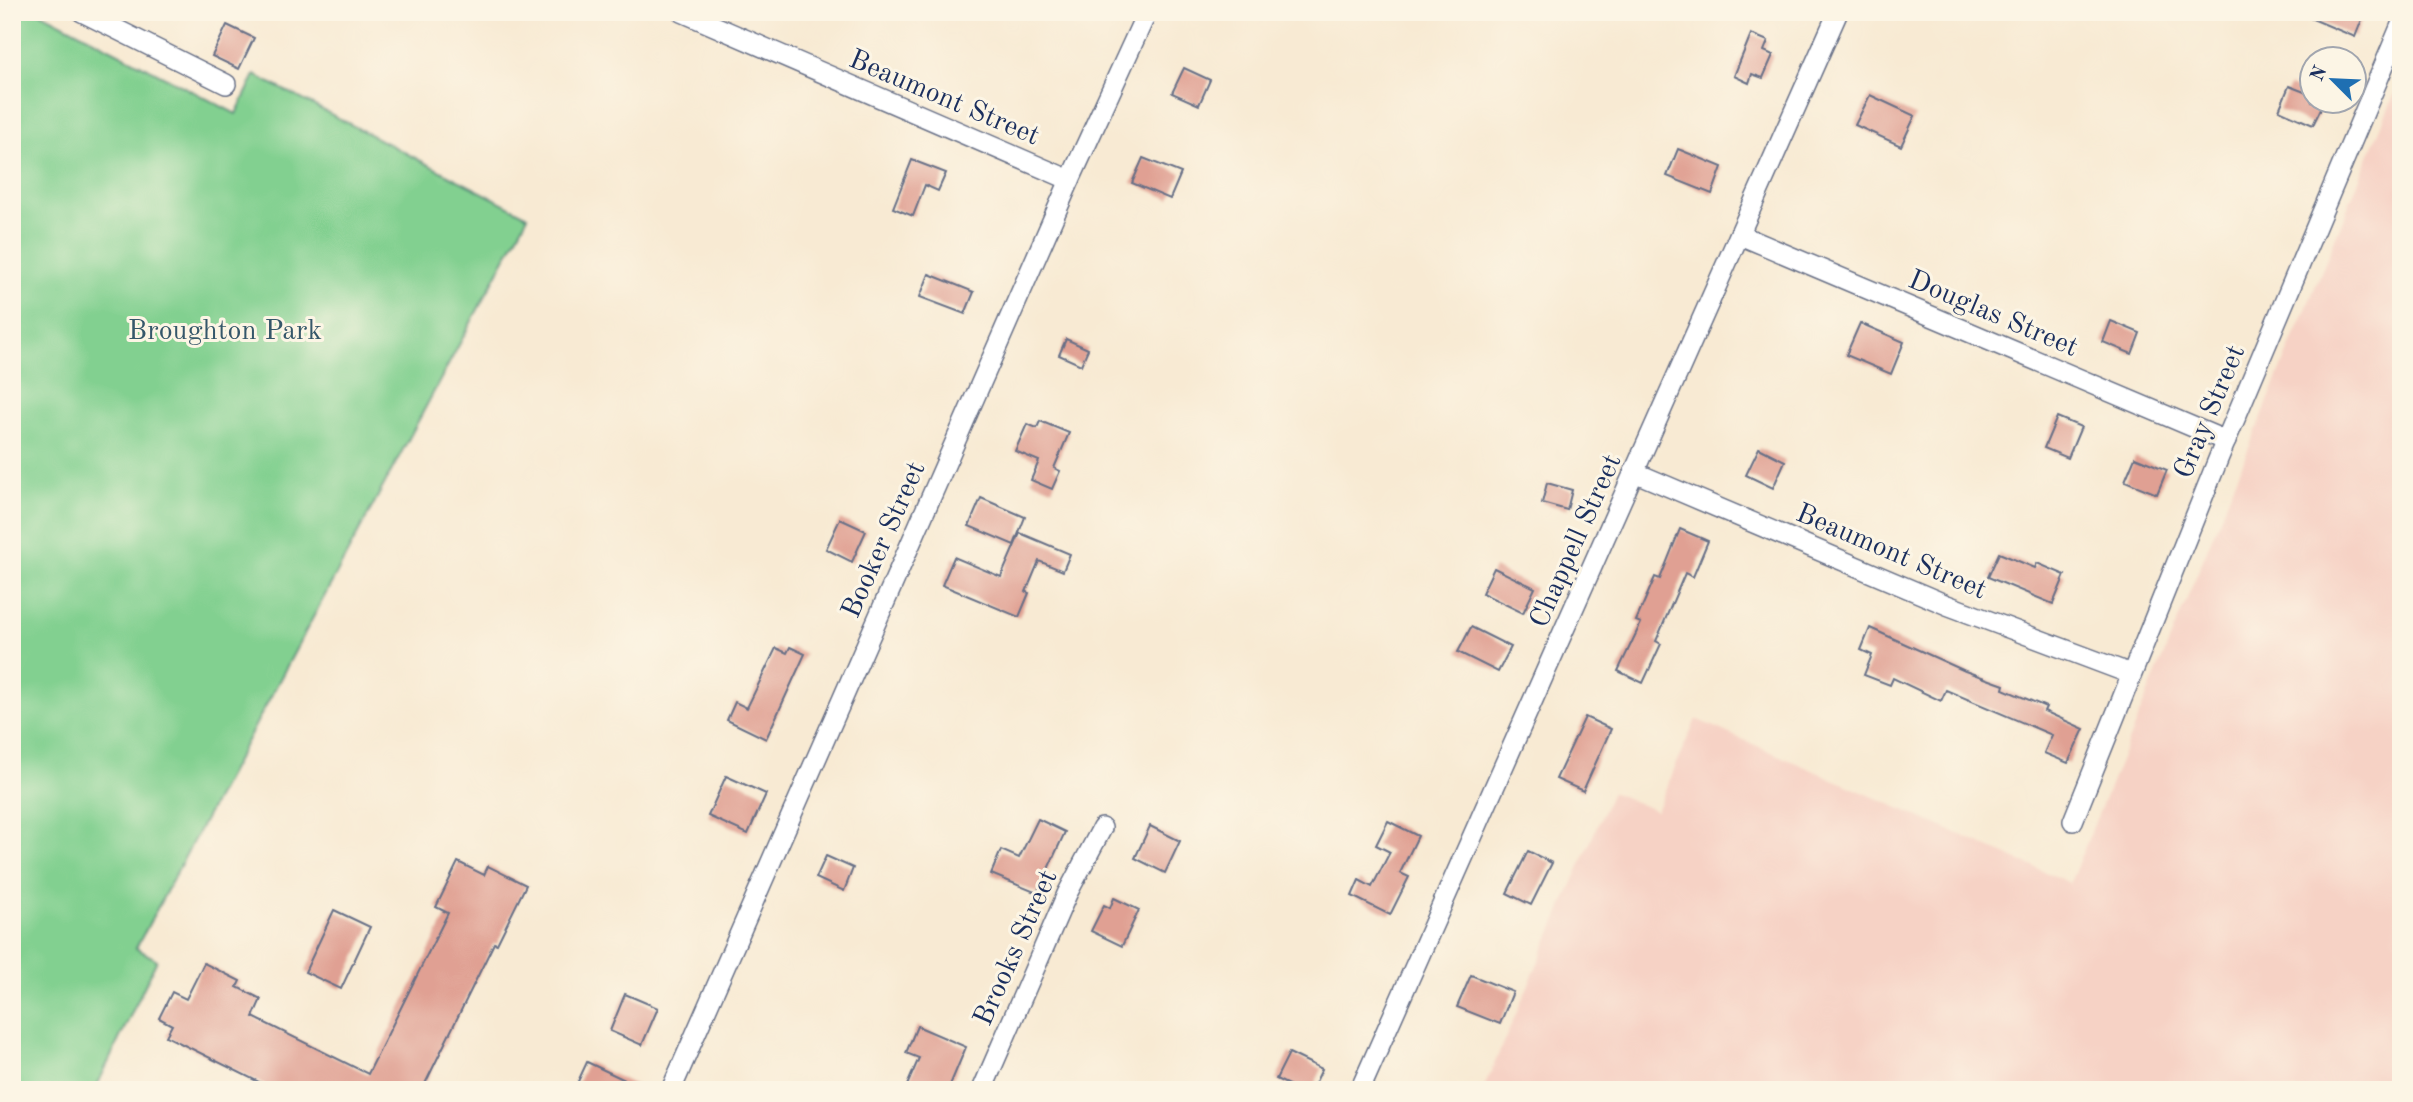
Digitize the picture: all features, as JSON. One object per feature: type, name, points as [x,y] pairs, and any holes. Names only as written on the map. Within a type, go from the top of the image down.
[{"type":"street","points":[[82,12],[226,84]]},
{"type":"street","name":"Beaumont Street","points":[[682,12],[1070,180]]},
{"type":"street","name":"Booker Street","points":[[671,1090],[1070,180],[1147,12]]},
{"type":"street","name":"Chappell Street","points":[[1360,1090],[1838,12]]},
{"type":"street","name":"Gray Street","points":[[2073,821],[2226,441],[2401,25]]},
{"type":"street","name":"Douglas Street","points":[[1740,235],[2226,441]]},
{"type":"street","name":"Beaumont Street","points":[[1634,472],[1947,605],[2130,674]]},
{"type":"street","name":"Brooks Street","points":[[982,1090],[1067,894],[1102,828]]},
{"type":"shaded area","points":[[2401,78],[2401,1090],[1483,1090],[1612,792],[1656,811],[1696,719],[2070,883]]},
{"type":"green space","name":"Broughton Park","points":[[12,12],[40,12],[236,114],[255,75],[528,216],[136,948],[157,960],[95,1090],[12,1090]]},
{"type":"building","points":[[2296,12],[2365,12],[2355,37]]},
{"type":"building","points":[[227,25],[254,38],[239,69],[212,56]]},
{"type":"building","points":[[1751,34],[1768,41],[1764,51],[1773,55],[1763,78],[1752,74],[1749,83],[1734,76]]},
{"type":"building","points":[[1184,68],[1210,80],[1199,105],[1172,93]]},
{"type":"building","points":[[2289,86],[2298,90],[2298,116],[2317,116],[2313,125],[2279,110]]},
{"type":"building","points":[[1870,95],[1915,116],[1901,146],[1855,125]]},
{"type":"building","points":[[1678,149],[1722,167],[1712,194],[1667,176]]},
{"type":"building","points":[[1143,158],[1181,173],[1170,199],[1132,183]]},
{"type":"building","points":[[912,160],[946,173],[938,191],[925,185],[913,216],[893,208]]},
{"type":"building","points":[[929,274],[974,292],[965,314],[920,297]]},
{"type":"building","points":[[2111,321],[2140,333],[2132,354],[2103,342]]},
{"type":"building","points":[[1860,323],[1904,342],[1891,374],[1846,355]]},
{"type":"building","points":[[1066,339],[1088,349],[1081,365],[1059,355]]},
{"type":"building","points":[[2057,417],[2081,427],[2068,458],[2044,448]]},
{"type":"building","points":[[1040,421],[1069,433],[1054,468],[1060,471],[1052,489],[1031,480],[1039,461],[1015,451],[1027,424],[1037,428]]},
{"type":"building","points":[[1759,448],[1785,461],[1773,488],[1746,475]]},
{"type":"building","points":[[2135,457],[2167,470],[2157,494],[2125,481]]},
{"type":"building","points":[[1547,483],[1572,490],[1567,510],[1542,503]]},
{"type":"building","points":[[981,498],[1025,517],[1014,545],[969,526]]},
{"type":"building","points":[[840,519],[866,531],[852,562],[826,549]]},
{"type":"building","points":[[1680,529],[1708,541],[1693,577],[1685,573],[1656,641],[1661,644],[1643,683],[1618,671],[1641,623],[1636,621],[1655,577],[1660,579]]},
{"type":"building","points":[[1020,533],[1070,554],[1063,571],[1039,561],[1019,617],[942,585],[954,557],[1001,577]]},
{"type":"building","points":[[1999,553],[2035,568],[2037,563],[2065,575],[2053,604],[1988,577]]},
{"type":"building","points":[[1494,568],[1535,588],[1523,613],[1482,593]]},
{"type":"building","points":[[1471,627],[1511,647],[1498,672],[1458,652]]},
{"type":"building","points":[[1870,628],[1965,671],[2004,685],[2003,689],[2046,707],[2044,711],[2084,729],[2068,763],[2044,753],[2052,735],[1946,690],[1941,701],[1893,678],[1890,685],[1864,675],[1872,655],[1861,650]]},
{"type":"building","points":[[790,647],[805,654],[766,739],[727,720],[735,702],[747,708],[776,648],[787,653]]},
{"type":"building","points":[[1585,717],[1611,729],[1583,791],[1556,779]]},
{"type":"building","points":[[726,776],[766,794],[748,834],[708,816]]},
{"type":"building","points":[[1038,819],[1065,832],[1037,893],[991,874],[1001,850],[1019,858]]},
{"type":"building","points":[[1388,821],[1418,836],[1400,873],[1409,877],[1390,915],[1352,896],[1359,880],[1372,887],[1390,852],[1376,845]]},
{"type":"building","points":[[1150,826],[1180,841],[1165,873],[1135,858]]},
{"type":"building","points":[[1528,851],[1552,863],[1531,905],[1507,893]]},
{"type":"building","points":[[826,856],[853,868],[844,891],[816,878]]},
{"type":"building","points":[[458,862],[484,875],[488,866],[526,885],[497,944],[494,943],[422,1090],[275,1090],[166,1036],[172,1025],[159,1018],[172,992],[186,999],[204,963],[240,981],[237,987],[261,999],[253,1017],[368,1074],[448,913],[436,907]]},
{"type":"building","points":[[1114,898],[1139,910],[1122,946],[1091,931],[1104,905],[1110,908]]},
{"type":"building","points":[[334,910],[370,927],[341,989],[305,972]]},
{"type":"building","points":[[1471,975],[1513,992],[1500,1024],[1457,1007]]},
{"type":"building","points":[[625,994],[658,1008],[642,1045],[610,1031]]},
{"type":"building","points":[[917,1026],[966,1047],[948,1090],[905,1090],[919,1058],[906,1053]]},
{"type":"building","points":[[1289,1053],[1322,1069],[1312,1090],[1299,1090],[1276,1079]]},
{"type":"building","points":[[587,1062],[646,1090],[574,1090]]}]
